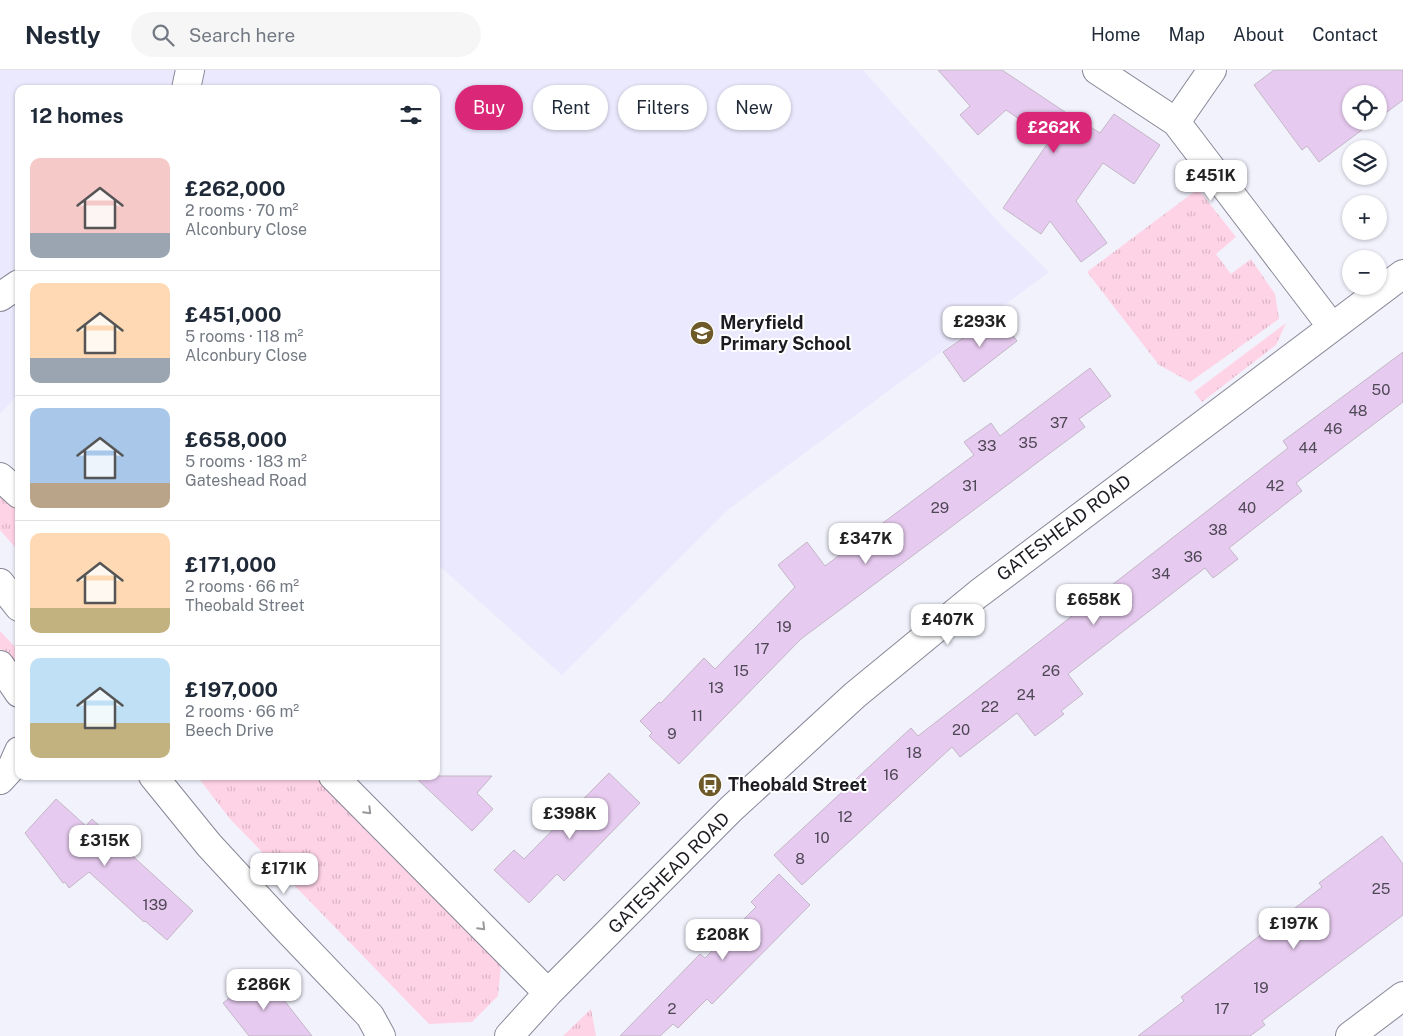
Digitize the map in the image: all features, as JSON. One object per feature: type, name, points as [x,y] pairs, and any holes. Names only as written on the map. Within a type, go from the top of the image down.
[{"type":"street","points":[[187,85],[190,70]]},
{"type":"street","points":[[1097,70],[1176,122],[1332,328]]},
{"type":"street","points":[[1176,122],[1212,70]]},
{"type":"street","name":"GATESHEAD ROAD","points":[[509,1036],[548,993],[731,809],[855,695],[978,594],[1403,274]]},
{"type":"street","points":[[0,297],[15,287]]},
{"type":"street","points":[[0,477],[15,490]]},
{"type":"street","points":[[0,583],[15,602]]},
{"type":"street","points":[[0,665],[15,687]]},
{"type":"street","points":[[0,780],[12,767],[15,760]]},
{"type":"street","points":[[156,780],[209,845],[370,1016],[381,1036]]},
{"type":"street","points":[[337,780],[548,993]]},
{"type":"street","points":[[1350,1036],[1403,996]]},
{"type":"shaded area","name":"Meryfield Primary School","points":[[0,70],[863,70],[1001,225],[1049,272],[729,509],[562,675],[440,567],[440,85],[15,85],[15,397],[0,414]]},
{"type":"green space","points":[[1198,189],[1236,237],[1216,254],[1231,274],[1251,259],[1275,294],[1279,319],[1190,382],[1159,365],[1087,272]]},
{"type":"green space","points":[[1286,323],[1276,345],[1202,402],[1194,392]]},
{"type":"green space","points":[[0,493],[15,506],[15,547],[0,530]]},
{"type":"green space","points":[[0,631],[15,647],[15,662],[0,649]]},
{"type":"green space","points":[[200,780],[323,780],[404,859],[501,965],[498,996],[472,1022],[429,1024],[230,819]]},
{"type":"green space","points":[[591,1009],[596,1036],[563,1036]]},
{"type":"building","points":[[938,70],[1002,70],[1100,133],[1114,114],[1160,145],[1134,184],[1103,163],[1076,201],[1107,243],[1081,262],[1050,221],[1041,234],[1003,208],[1050,140],[1006,110],[978,135],[960,115],[970,106]]},
{"type":"building","points":[[1274,70],[1403,70],[1403,100],[1387,112],[1387,85],[1342,85],[1342,130],[1362,130],[1349,140],[1342,140],[1342,145],[1319,162],[1307,146],[1302,150],[1254,85]]},
{"type":"building","points":[[997,314],[1017,341],[964,382],[943,352]]},
{"type":"building","points":[[1403,352],[1403,402],[1296,483],[1302,491],[1229,548],[1238,559],[1213,578],[1205,568],[1068,674],[1083,694],[1061,711],[1064,714],[1035,736],[1017,713],[960,757],[952,747],[802,885],[774,855],[911,728],[918,736],[1288,448],[1283,441]]},
{"type":"building","points":[[1090,368],[1111,396],[1079,419],[1085,427],[801,639],[679,764],[649,736],[652,733],[640,721],[659,702],[661,703],[704,658],[715,669],[795,587],[778,565],[807,542],[825,566],[974,455],[964,442],[991,423],[1000,436]]},
{"type":"building","points":[[609,773],[640,803],[564,881],[557,874],[529,903],[494,870],[514,850],[524,859]]},
{"type":"building","points":[[440,776],[492,776],[477,793],[493,809],[472,831],[418,780],[440,780]]},
{"type":"building","points":[[56,799],[86,826],[92,819],[193,911],[167,940],[144,922],[89,872],[69,888],[65,882],[63,883],[25,833]]},
{"type":"building","points":[[1382,836],[1403,864],[1403,915],[1262,1021],[1265,1025],[1250,1036],[1138,1036],[1184,1001],[1181,997],[1322,887],[1319,883]]},
{"type":"building","points":[[779,874],[810,905],[712,1004],[707,999],[678,1028],[673,1024],[660,1036],[620,1036],[700,954],[705,958],[756,907],[751,902]]},
{"type":"building","points":[[262,972],[312,1036],[249,1036],[223,1003]]},
{"type":"place","name":"Meryfield Primary School","points":[[702,333]]},
{"type":"place","name":"Theobald Street","points":[[710,785]]}]
